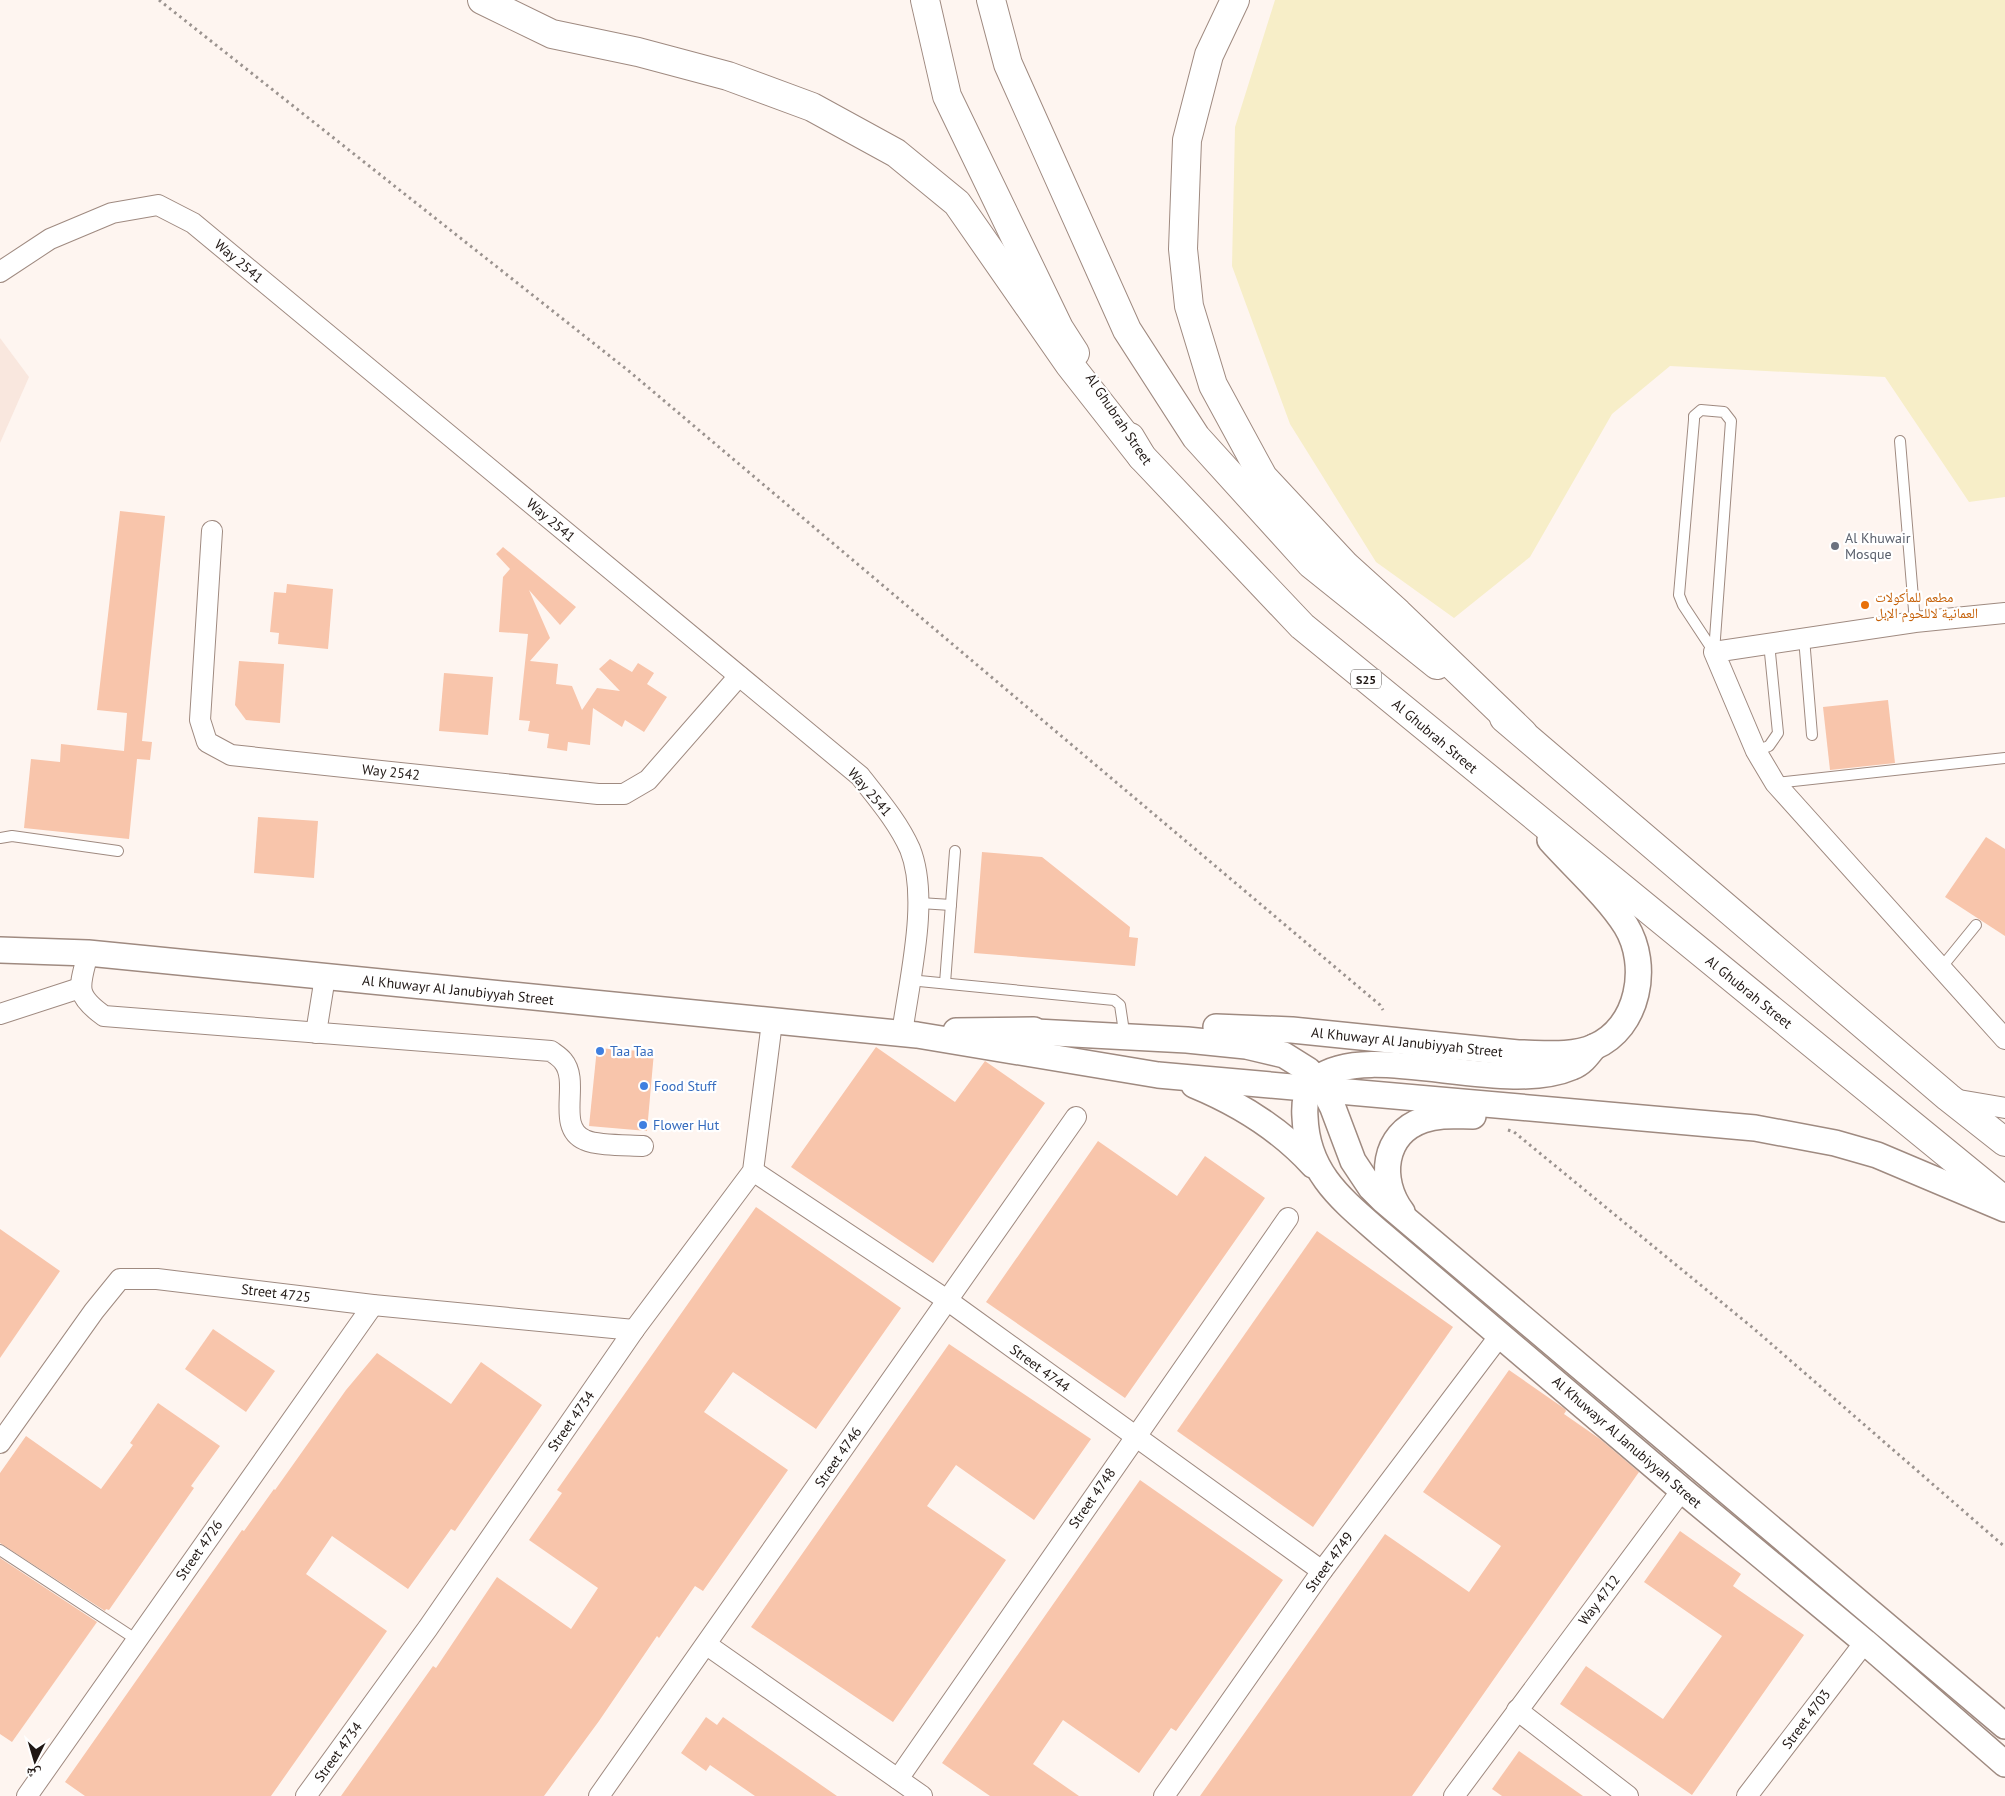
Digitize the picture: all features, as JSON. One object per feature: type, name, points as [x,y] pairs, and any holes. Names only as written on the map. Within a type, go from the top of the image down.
[{"type":"main road","points":[[482,0],[552,34],[638,52],[728,76],[812,107],[896,153],[957,203],[1069,364],[1142,456]]},
{"type":"main road","name":"Al Ghubrah Street","points":[[925,0],[947,96],[1059,328],[1142,456],[1302,626],[2005,1201]]},
{"type":"main road","points":[[991,0],[1008,64],[1128,330],[1196,437],[1311,564],[1522,733],[1948,1098],[2005,1142]]},
{"type":"main road","points":[[1235,0],[1209,54],[1187,140],[1184,258],[1189,306],[1213,385],[1262,477],[1346,566],[1398,613],[1522,733]]},
{"type":"street","name":"Way 2541","points":[[0,272],[50,239],[112,213],[158,206],[193,223],[860,776],[894,819],[910,848],[918,875],[920,903],[909,980],[909,1034]]},
{"type":"street","name":"Way 2542","points":[[212,531],[200,720],[207,742],[231,755],[598,794],[624,794],[648,780],[739,676]]},
{"type":"street","points":[[2005,613],[1915,622],[1714,652],[1756,751],[1775,783],[2005,1039]]},
{"type":"street","name":"Al Khuwayr Al Janubiyyah Street","points":[[909,1034],[952,1031],[1017,1031],[1123,1025],[1292,1030],[1518,1053],[1555,1054],[1594,1047],[1613,1034],[1625,1022],[1628,1016],[1638,984],[1636,947],[1626,926],[1613,910],[1518,804]]},
{"type":"street","name":"Al Khuwayr Al Janubiyyah Street","points":[[0,950],[88,953],[772,1022],[909,1034],[1158,1075],[1317,1085],[1763,1129],[1835,1142],[1877,1155],[2005,1209]]},
{"type":"street","points":[[88,953],[80,988],[88,1004],[104,1016],[551,1051],[564,1062],[569,1076],[570,1122],[577,1135],[586,1141],[643,1146]]},
{"type":"street","points":[[316,1032],[325,977]]},
{"type":"street","points":[[0,1014],[80,988]]},
{"type":"street","name":"Street 4734","points":[[306,1796],[428,1628],[634,1330],[753,1170],[772,1022]]},
{"type":"street","points":[[1017,1031],[1187,1040],[1246,1046],[1284,1055],[1317,1085],[1346,1066],[1380,1064],[1474,1074],[1543,1074],[1572,1067],[1583,1061],[1594,1047]]},
{"type":"street","points":[[1158,1075],[1212,1092],[1247,1110],[1286,1139],[1320,1173]]},
{"type":"street","name":"Al Khuwayr Al Janubiyyah Street","points":[[1317,1085],[1305,1114],[1306,1134],[1313,1160],[1320,1173],[1344,1202],[1682,1490],[1865,1642],[2005,1764]]},
{"type":"street","name":"Al Khuwayr Al Janubiyyah Street","points":[[1317,1085],[1352,1161],[1371,1188],[2005,1726]]},
{"type":"street","points":[[1948,1098],[2005,1108]]},
{"type":"street","points":[[1415,1227],[1400,1209],[1391,1189],[1386,1168],[1391,1146],[1403,1131],[1424,1120],[1448,1116],[1630,1125],[1671,1119]]},
{"type":"street","name":"Street 4746","points":[[599,1796],[707,1645],[1076,1117]]},
{"type":"street","name":"Street 4744","points":[[753,1170],[947,1300],[1134,1437],[1322,1571]]},
{"type":"street","name":"Street 4748","points":[[898,1779],[1288,1218]]},
{"type":"street","name":"Street 4725","points":[[0,1443],[94,1311],[120,1279],[157,1279],[374,1305],[634,1330]]},
{"type":"street","name":"Street 4726","points":[[36,1793],[137,1640],[374,1305]]},
{"type":"street","name":"Street 4749","points":[[1164,1796],[1322,1571],[1501,1334]]},
{"type":"street","name":"Way 4712","points":[[1454,1796],[1682,1490]]},
{"type":"street","name":"Street 4703","points":[[1748,1796],[1865,1642]]},
{"type":"street","points":[[707,1645],[922,1796]]},
{"type":"street","points":[[1517,1710],[1628,1796]]},
{"type":"lane","points":[[1701,410],[1724,412],[1730,421],[1714,652],[1683,605],[1680,595],[1694,416],[1701,410]]},
{"type":"lane","points":[[1900,441],[1915,622]]},
{"type":"lane","points":[[1804,638],[1812,735]]},
{"type":"lane","points":[[1756,751],[1770,746],[1778,733],[1769,643]]},
{"type":"lane","points":[[1775,783],[2005,758]]},
{"type":"lane","points":[[0,838],[12,836],[118,851]]},
{"type":"lane","points":[[945,983],[955,851]]},
{"type":"lane","points":[[920,903],[951,905]]},
{"type":"lane","points":[[1940,968],[1976,925]]},
{"type":"lane","points":[[909,980],[1114,1000],[1120,1004],[1123,1025]]},
{"type":"lane","points":[[0,1550],[137,1640]]},
{"type":"path","points":[[159,0],[630,372],[1380,1005],[1383,1010]]},
{"type":"path","points":[[1500,1127],[1514,1132],[1753,1328],[2005,1547]]},
{"type":"shaded area","points":[[0,338],[29,377],[0,443]]},
{"type":"sand","points":[[1275,0],[2005,0],[2005,497],[1969,502],[1885,377],[1670,366],[1612,414],[1530,557],[1454,618],[1376,562],[1290,424],[1232,266],[1235,127]]},
{"type":"building","points":[[120,511],[165,516],[142,741],[152,742],[150,760],[137,759],[129,839],[24,828],[31,759],[60,762],[61,744],[124,751],[127,713],[97,710]]},
{"type":"building","points":[[503,547],[576,607],[560,625],[529,590],[550,638],[530,661],[558,664],[556,684],[572,686],[582,710],[597,688],[620,691],[599,669],[610,659],[632,672],[638,663],[654,673],[647,684],[667,697],[644,732],[625,720],[622,727],[593,708],[590,745],[568,742],[567,751],[547,748],[549,734],[528,731],[530,721],[519,720],[528,634],[499,632],[503,577],[510,569],[496,554]]},
{"type":"building","points":[[287,584],[333,589],[328,649],[278,644],[279,633],[270,632],[274,592],[286,593]]},
{"type":"building","points":[[239,661],[284,664],[280,723],[246,720],[235,705]]},
{"type":"building","points":[[444,673],[493,677],[488,735],[439,731]]},
{"type":"building","points":[[1888,700],[1895,763],[1830,770],[1823,707]]},
{"type":"building","points":[[258,817],[318,821],[314,878],[254,873]]},
{"type":"building","points":[[1986,837],[2005,849],[2005,936],[1945,897]]},
{"type":"building","points":[[982,852],[1042,857],[1130,927],[1129,937],[1138,938],[1135,966],[974,953]]},
{"type":"building","points":[[876,1047],[955,1102],[985,1061],[1045,1103],[933,1263],[791,1167]]},
{"type":"building","points":[[597,1048],[654,1052],[647,1131],[589,1126]]},
{"type":"building","points":[[1098,1141],[1177,1196],[1205,1156],[1265,1198],[1125,1398],[986,1302]]},
{"type":"building","points":[[756,1207],[901,1308],[816,1429],[733,1372],[704,1412],[788,1470],[703,1591],[695,1586],[659,1638],[657,1636],[599,1721],[544,1796],[341,1796],[433,1666],[436,1668],[497,1577],[571,1629],[598,1588],[529,1540],[562,1493],[557,1490]]},
{"type":"building","points":[[0,1229],[60,1271],[0,1358]]},
{"type":"building","points":[[1317,1231],[1453,1327],[1313,1527],[1177,1431]]},
{"type":"building","points":[[213,1329],[275,1371],[246,1412],[185,1369]]},
{"type":"building","points":[[949,1344],[1091,1439],[1034,1520],[956,1465],[927,1506],[1006,1560],[893,1722],[751,1627]]},
{"type":"building","points":[[377,1353],[451,1404],[481,1362],[542,1405],[455,1531],[451,1529],[408,1589],[332,1536],[306,1574],[387,1631],[271,1796],[85,1796],[65,1782],[242,1530],[244,1531],[275,1490],[346,1390]]},
{"type":"building","points":[[1509,1370],[1565,1409],[1564,1414],[1600,1439],[1639,1472],[1412,1796],[1200,1796],[1385,1534],[1469,1592],[1501,1546],[1423,1492]]},
{"type":"building","points":[[158,1403],[220,1446],[191,1486],[194,1488],[109,1610],[106,1609],[105,1611],[0,1543],[0,1473],[26,1436],[101,1489],[133,1445],[130,1443]]},
{"type":"building","points":[[1140,1480],[1283,1580],[1176,1731],[1171,1728],[1139,1773],[1063,1720],[1033,1764],[1079,1796],[990,1796],[942,1763]]},
{"type":"building","points":[[1680,1531],[1741,1574],[1733,1586],[1804,1635],[1692,1795],[1560,1704],[1586,1666],[1663,1719],[1722,1636],[1644,1582]]},
{"type":"building","points":[[0,1558],[97,1622],[12,1742],[0,1734]]},
{"type":"building","points":[[706,1717],[717,1725],[723,1717],[837,1796],[755,1796],[710,1765],[706,1771],[681,1753]]},
{"type":"building","points":[[1519,1751],[1583,1796],[1502,1796],[1492,1789]]},
{"type":"place","name":"Al Khuwair Mosque","points":[[1835,546]]},
{"type":"place","name":"مطعم للمأكولات العمانية لاللحوم الإبل","points":[[1865,605]]},
{"type":"place","name":"Taa Taa","points":[[600,1051]]},
{"type":"place","name":"Food Stuff","points":[[644,1086]]},
{"type":"place","name":"Flower Hut","points":[[643,1125]]}]
